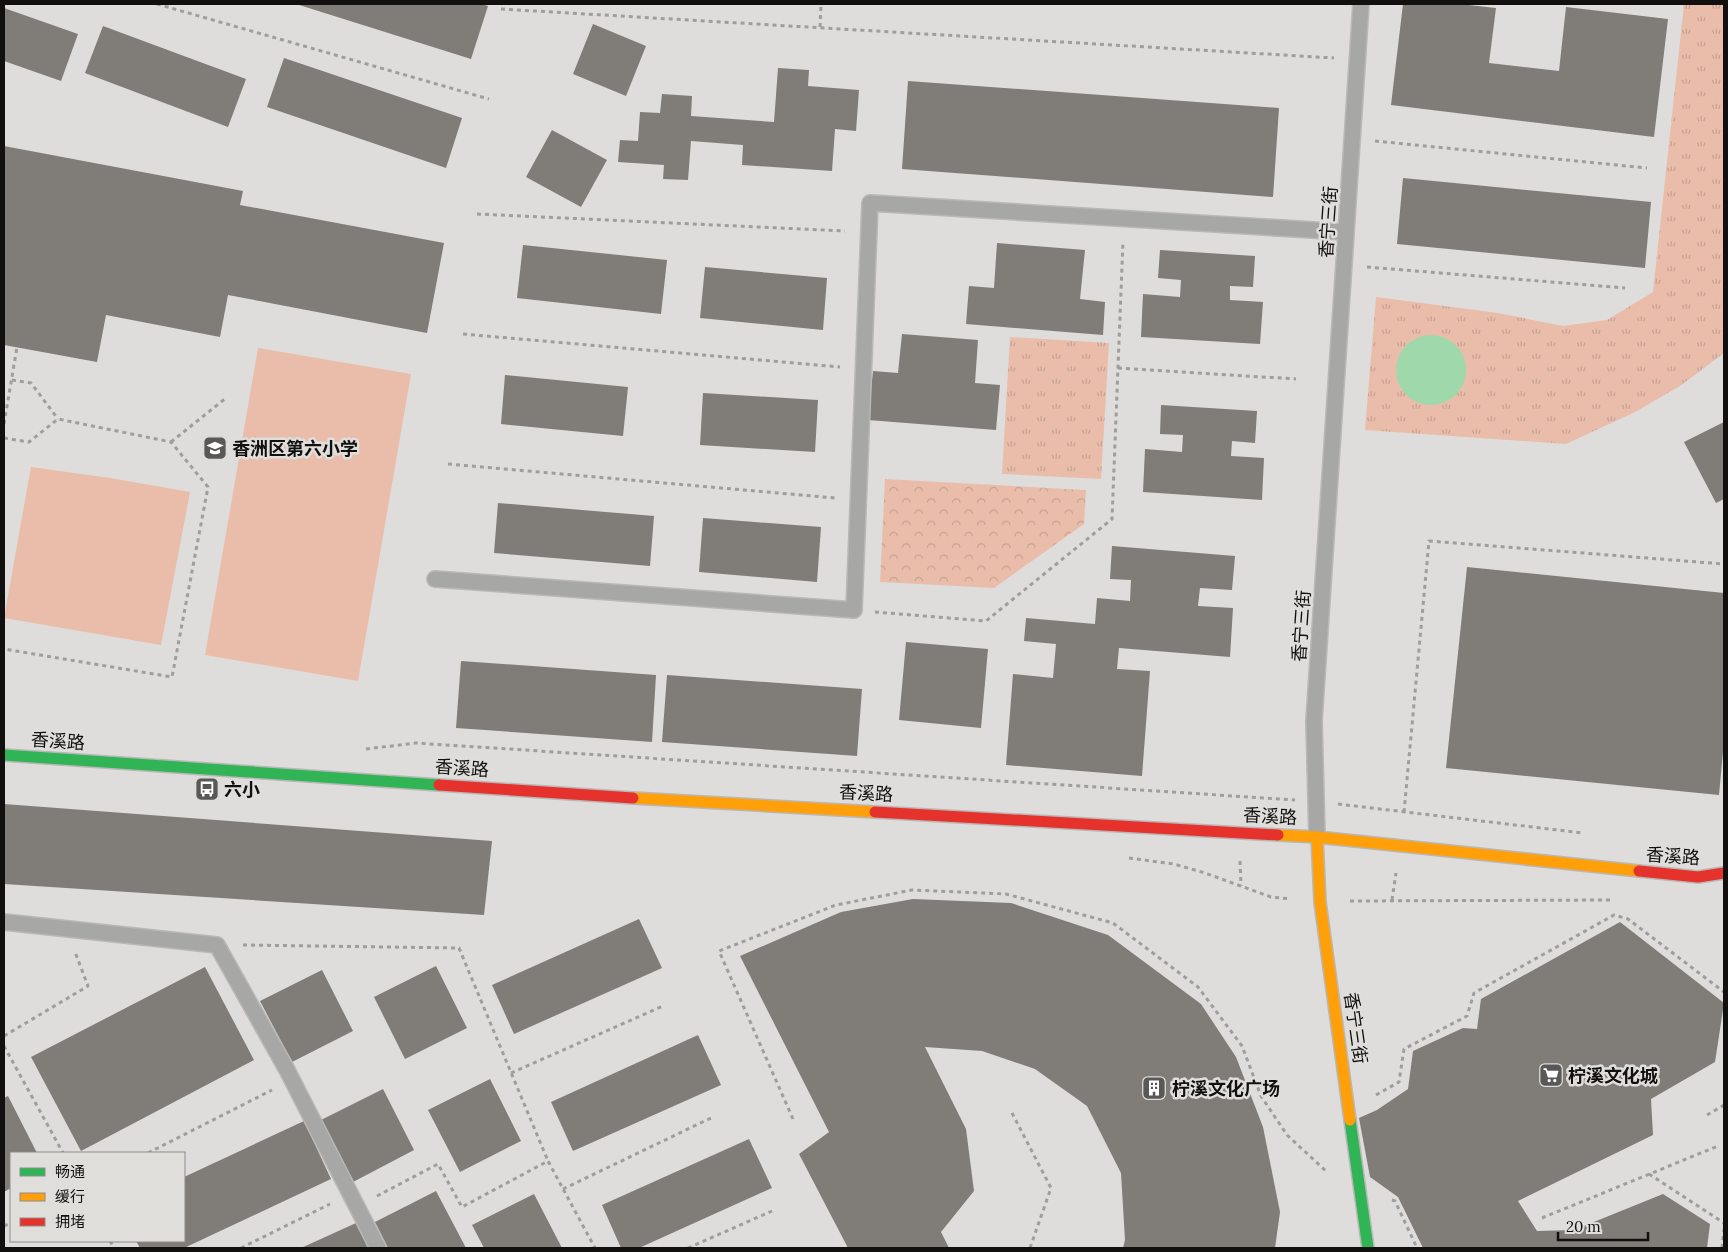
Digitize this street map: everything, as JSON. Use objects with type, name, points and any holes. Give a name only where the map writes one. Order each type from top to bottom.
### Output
[{"type":"street","name":"香溪路","points":[[4,755],[642,798],[1317,837],[1698,877],[1724,873]]},
{"type":"street","name":"香宁三街","points":[[1317,837],[1320,902],[1368,1248]]},
{"type":"lane","name":"香宁三街","points":[[1317,837],[1314,721],[1361,4]]},
{"type":"lane","points":[[435,579],[854,610],[870,203],[1346,232]]},
{"type":"lane","points":[[4,922],[217,945],[292,1080],[378,1248]]},
{"type":"path","points":[[157,4],[489,99]]},
{"type":"path","points":[[820,27],[821,4]]},
{"type":"path","points":[[501,9],[1358,59]]},
{"type":"path","points":[[1352,139],[1647,168]]},
{"type":"path","points":[[476,214],[868,232]]},
{"type":"path","points":[[854,610],[986,621],[1112,519],[1124,218]]},
{"type":"path","points":[[1344,266],[1625,288]]},
{"type":"path","points":[[463,334],[863,369]]},
{"type":"path","points":[[4,424],[17,347]]},
{"type":"path","points":[[1118,368],[1296,379]]},
{"type":"path","points":[[4,649],[172,677],[208,487],[171,442],[58,419],[31,383],[12,380]]},
{"type":"path","points":[[171,442],[226,398]]},
{"type":"path","points":[[4,438],[30,442],[58,419]]},
{"type":"path","points":[[448,464],[858,500]]},
{"type":"path","points":[[1392,900],[1401,845],[1428,541],[1724,564]]},
{"type":"path","points":[[357,750],[416,743],[1316,801],[1587,834]]},
{"type":"path","points":[[1123,857],[1174,864],[1206,872],[1271,897],[1320,902],[1392,900],[1620,900]]},
{"type":"path","points":[[793,1118],[719,951],[836,905],[912,890],[1006,894],[1112,923],[1198,987],[1242,1046],[1261,1096],[1287,1135],[1330,1175]]},
{"type":"path","points":[[1349,1110],[1399,1082],[1404,1049],[1467,1016],[1474,993],[1614,915],[1628,919],[1724,992]]},
{"type":"path","points":[[4,1036],[88,986],[66,928]]},
{"type":"path","points":[[217,945],[459,948],[548,1161],[595,1248]]},
{"type":"path","points":[[511,1073],[663,1006]]},
{"type":"path","points":[[4,1046],[63,1152]]},
{"type":"path","points":[[150,1152],[292,1080]]},
{"type":"path","points":[[1707,1115],[1724,1106]]},
{"type":"path","points":[[1012,1113],[1051,1188],[1030,1248]]},
{"type":"path","points":[[563,1189],[713,1117]]},
{"type":"path","points":[[1542,1218],[1718,1146]]},
{"type":"path","points":[[240,1248],[438,1164],[462,1207],[548,1161]]},
{"type":"path","points":[[1649,1174],[1724,1223]]},
{"type":"path","points":[[688,1248],[772,1210]]},
{"type":"path","points":[[1722,1248],[1724,1229]]},
{"type":"green space","points":[[1684,4],[1724,4],[1724,353],[1680,386],[1635,412],[1566,444],[1365,430],[1376,297],[1498,313],[1563,326],[1607,320],[1653,292]]},
{"type":"green space","points":[[1010,337],[1109,343],[1101,479],[1002,474]]},
{"type":"green space","points":[[258,348],[411,374],[358,681],[205,655]]},
{"type":"green space","points":[[31,467],[190,492],[161,645],[4,618]]},
{"type":"green space","points":[[885,479],[1086,490],[1084,524],[994,588],[880,582]]},
{"type":"shaded area","points":[[1431,335],[1450,341],[1460,351],[1466,370],[1460,389],[1450,399],[1431,405],[1412,399],[1402,389],[1396,370],[1402,351],[1412,341]]},
{"type":"building","points":[[296,4],[481,4],[488,6],[471,59]]},
{"type":"building","points":[[1403,4],[1459,4],[1496,8],[1489,63],[1559,71],[1566,7],[1668,19],[1654,137],[1391,105]]},
{"type":"building","points":[[4,8],[78,34],[61,81],[4,61]]},
{"type":"building","points":[[593,24],[646,46],[626,96],[573,74]]},
{"type":"building","points":[[103,26],[246,79],[228,127],[85,73]]},
{"type":"building","points":[[284,58],[462,118],[446,168],[267,107]]},
{"type":"building","points":[[778,68],[809,70],[808,86],[859,90],[856,131],[835,129],[832,171],[742,165],[743,145],[691,141],[688,180],[663,179],[664,165],[618,162],[620,140],[638,141],[640,112],[660,113],[662,94],[692,96],[691,116],[774,122]]},
{"type":"building","points":[[908,81],[1279,108],[1273,197],[902,169]]},
{"type":"building","points":[[552,130],[607,160],[581,207],[526,177]]},
{"type":"building","points":[[4,146],[243,191],[240,205],[444,243],[427,333],[228,295],[220,337],[106,315],[97,362],[4,345]]},
{"type":"building","points":[[1403,178],[1651,202],[1645,268],[1397,244]]},
{"type":"building","points":[[997,243],[1085,250],[1080,299],[1105,302],[1103,335],[966,324],[969,286],[994,288]]},
{"type":"building","points":[[523,245],[667,260],[661,314],[517,298]]},
{"type":"building","points":[[1160,250],[1255,256],[1253,287],[1230,286],[1230,300],[1263,302],[1260,344],[1141,337],[1143,294],[1180,297],[1181,280],[1158,278]]},
{"type":"building","points":[[705,267],[827,278],[823,330],[700,318]]},
{"type":"building","points":[[902,334],[978,340],[975,383],[1000,385],[996,430],[868,420],[873,371],[898,373]]},
{"type":"building","points":[[505,375],[628,387],[623,436],[501,424]]},
{"type":"building","points":[[703,393],[818,400],[815,452],[700,445]]},
{"type":"building","points":[[1161,405],[1257,411],[1255,443],[1232,441],[1231,456],[1264,458],[1262,500],[1143,492],[1145,449],[1182,452],[1183,435],[1160,434]]},
{"type":"building","points":[[1724,422],[1724,499],[1716,503],[1684,442]]},
{"type":"building","points":[[498,503],[654,516],[650,566],[494,553]]},
{"type":"building","points":[[703,518],[821,527],[817,582],[699,572]]},
{"type":"building","points":[[1112,546],[1235,556],[1232,590],[1200,588],[1198,606],[1233,608],[1230,657],[1119,648],[1117,669],[1150,671],[1142,776],[1006,765],[1013,674],[1053,678],[1056,644],[1024,641],[1026,618],[1095,624],[1097,598],[1130,601],[1131,580],[1110,579]]},
{"type":"building","points":[[1467,567],[1724,593],[1724,741],[1719,795],[1446,768]]},
{"type":"building","points":[[906,642],[988,649],[981,728],[899,720]]},
{"type":"building","points":[[461,661],[656,675],[652,742],[456,728]]},
{"type":"building","points":[[667,675],[862,689],[857,756],[662,742]]},
{"type":"building","points":[[4,804],[492,841],[484,915],[4,884]]},
{"type":"building","name":"柠溪文化广场","points":[[913,899],[1011,903],[1108,935],[1201,1004],[1236,1057],[1263,1127],[1280,1212],[1275,1248],[1123,1248],[1125,1240],[1121,1173],[1087,1106],[1035,1069],[982,1051],[925,1047],[966,1129],[974,1191],[941,1232],[949,1248],[848,1248],[799,1154],[829,1132],[740,956],[841,912]]},
{"type":"building","points":[[639,919],[662,968],[514,1034],[492,985]]},
{"type":"building","name":"柠溪文化城","points":[[1620,922],[1724,1003],[1715,1062],[1651,1099],[1653,1135],[1518,1201],[1537,1231],[1574,1230],[1663,1194],[1710,1224],[1707,1248],[1423,1248],[1398,1197],[1370,1177],[1359,1118],[1377,1110],[1408,1089],[1413,1051],[1463,1028],[1477,1029],[1481,999]]},
{"type":"building","points":[[436,966],[467,1028],[405,1059],[374,997]]},
{"type":"building","points":[[205,967],[254,1060],[81,1151],[31,1057]]},
{"type":"building","points":[[322,970],[353,1031],[292,1062],[260,1001]]},
{"type":"building","points":[[698,1035],[721,1085],[573,1151],[551,1102]]},
{"type":"building","points":[[490,1079],[521,1141],[460,1172],[428,1110]]},
{"type":"building","points":[[383,1089],[414,1150],[353,1182],[321,1120]]},
{"type":"building","points":[[8,1096],[36,1152],[10,1152],[10,1189],[4,1192],[4,1098]]},
{"type":"building","points":[[304,1121],[331,1179],[184,1248],[140,1248],[137,1242],[185,1242],[185,1177]]},
{"type":"building","points":[[749,1139],[772,1188],[639,1248],[621,1248],[602,1205]]},
{"type":"building","points":[[436,1191],[466,1248],[388,1248],[375,1222]]},
{"type":"building","points":[[534,1194],[562,1248],[484,1248],[472,1225]]},
{"type":"building","points":[[356,1223],[368,1248],[301,1248]]},
{"type":"traffic: fast","points":[[4,755],[439,785]]},
{"type":"traffic: fast","points":[[1350,1120],[1368,1248]]},
{"type":"traffic: slow","points":[[633,798],[875,812]]},
{"type":"traffic: slow","points":[[1278,835],[1317,837],[1639,871]]},
{"type":"traffic: slow","points":[[1317,837],[1320,902],[1350,1120]]},
{"type":"traffic: jam","points":[[439,785],[633,798]]},
{"type":"traffic: jam","points":[[875,812],[1278,835]]},
{"type":"traffic: jam","points":[[1639,871],[1698,877],[1724,873]]},
{"type":"place","name":"香洲区第六小学","points":[[215,448]]},
{"type":"place","name":"六小","points":[[207,789]]},
{"type":"place","name":"柠溪文化城","points":[[1551,1075]]},
{"type":"place","name":"柠溪文化广场","points":[[1154,1088]]}]
